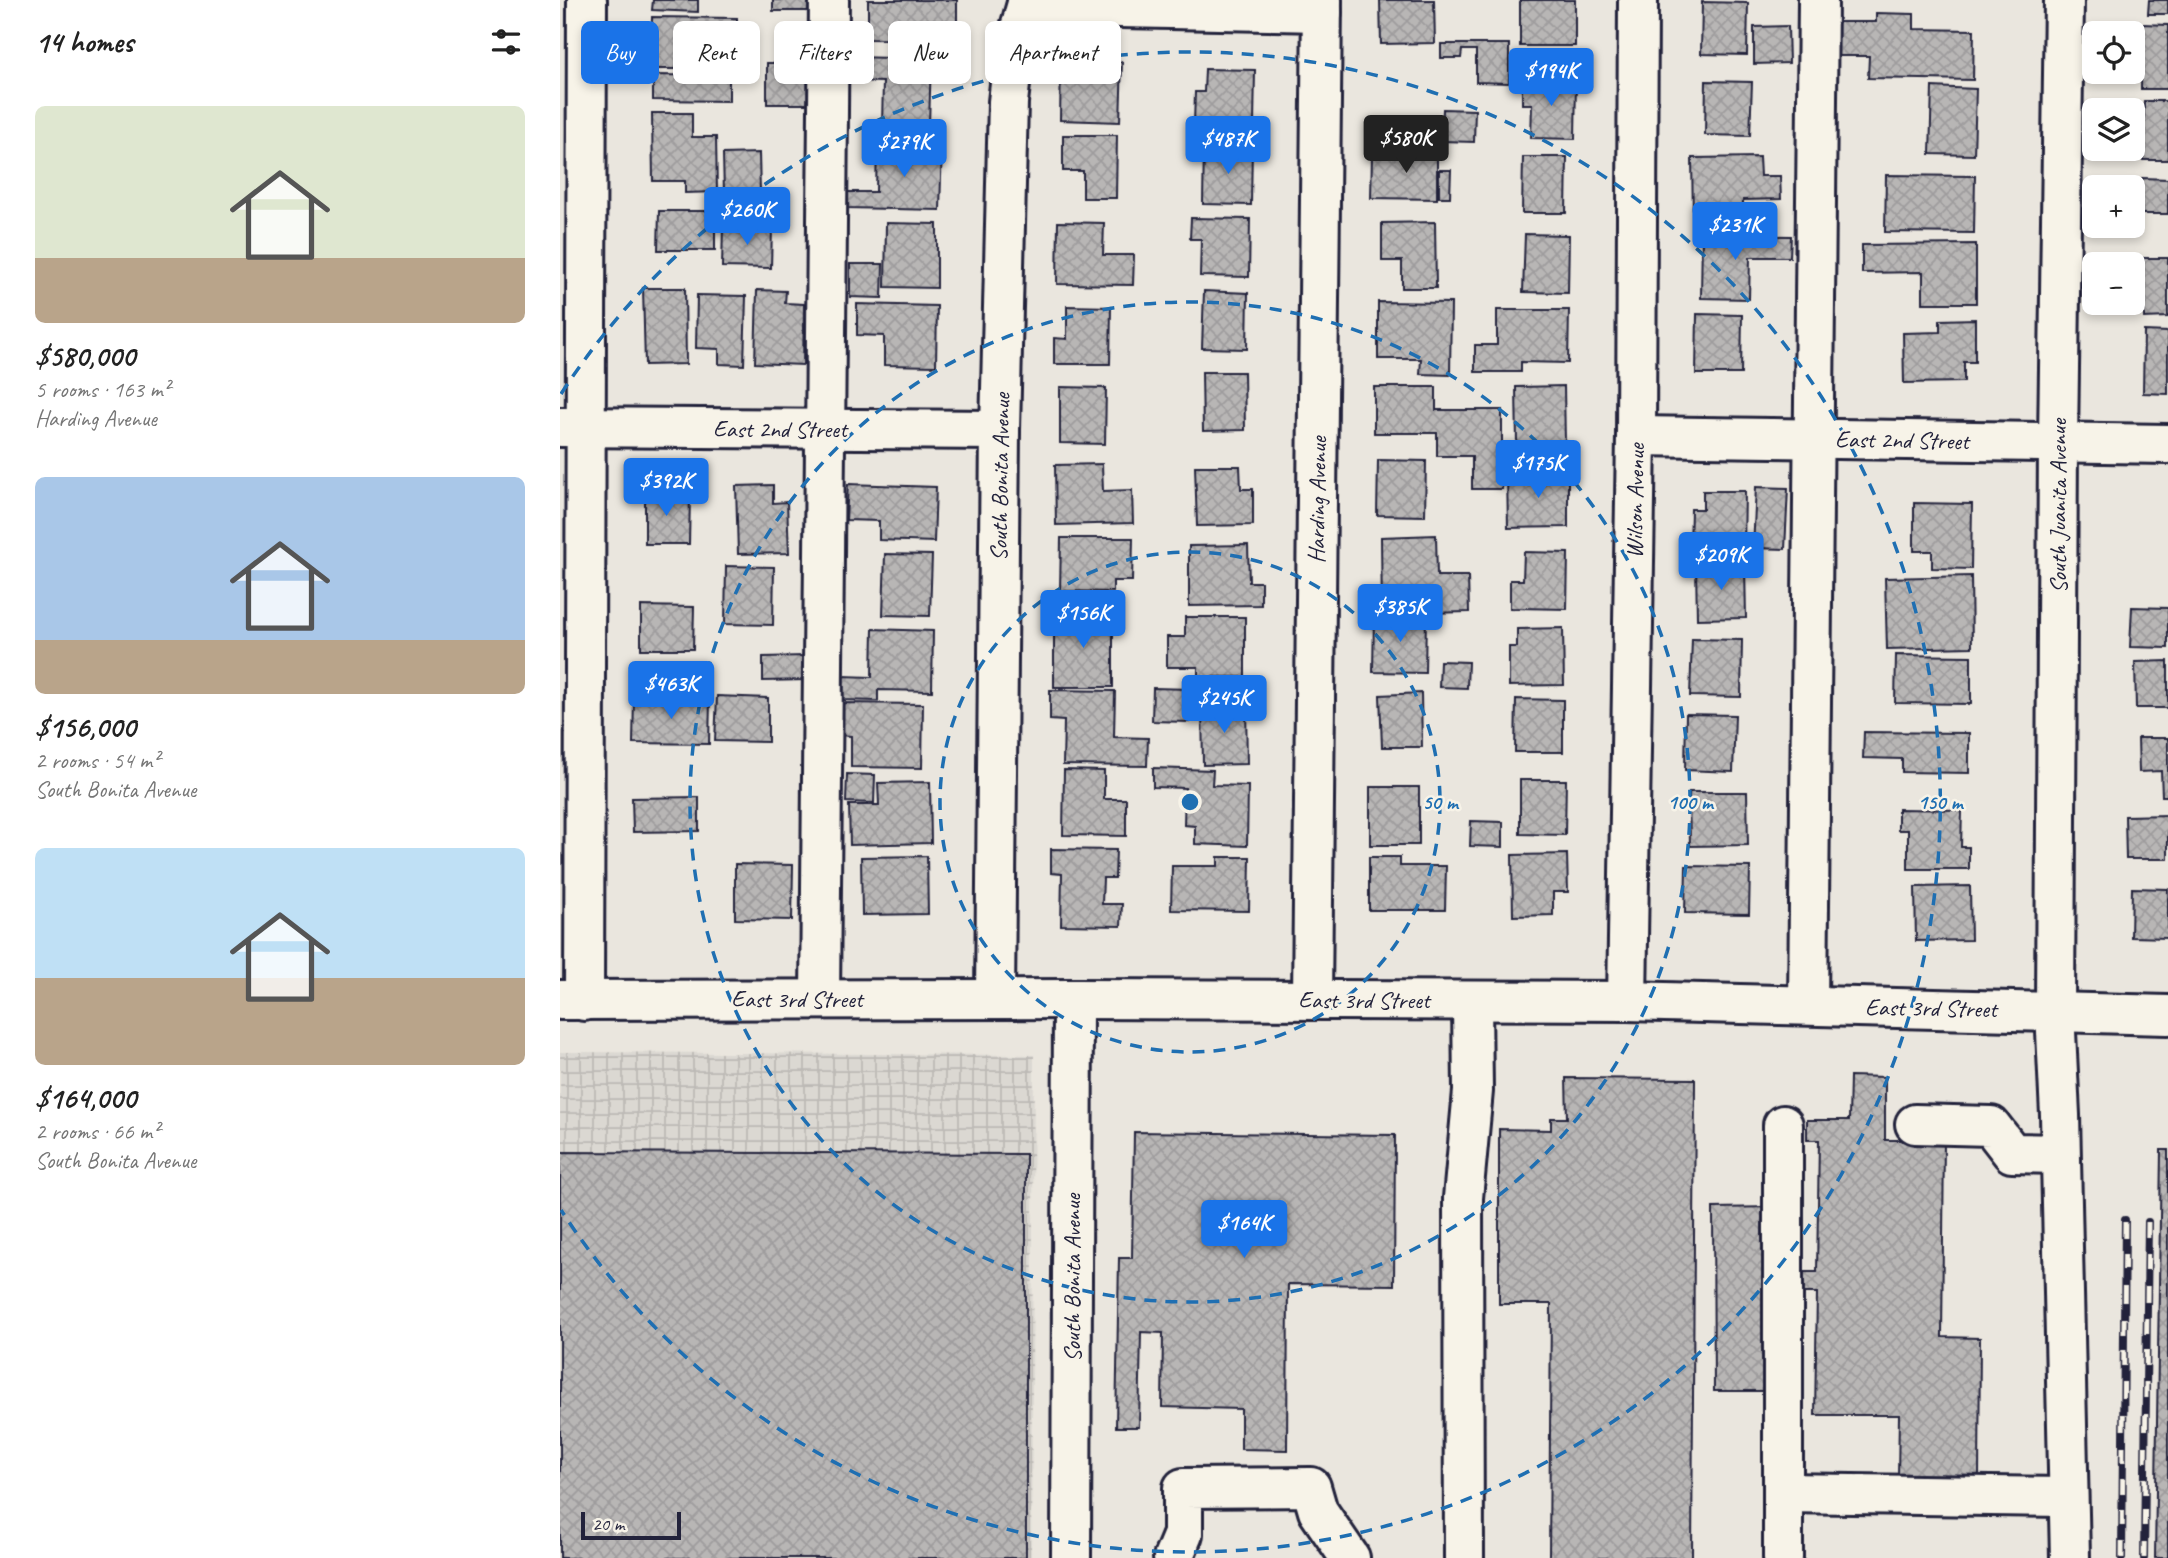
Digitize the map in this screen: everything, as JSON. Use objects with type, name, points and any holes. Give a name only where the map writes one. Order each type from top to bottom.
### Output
[{"type":"street","points":[[572,1000],[572,428],[587,0]]},
{"type":"street","points":[[820,999],[829,0]]},
{"type":"street","name":"Wilson Avenue","points":[[1627,1001],[1636,436],[1638,0]]},
{"type":"street","points":[[1808,1005],[1818,0]]},
{"type":"street","name":"South Juanita Avenue","points":[[2064,0],[2055,1011],[2070,1558]]},
{"type":"street","points":[[1027,2],[1131,8],[1322,6]]},
{"type":"street","name":"South Bonita Avenue","points":[[995,999],[1000,429],[1008,102],[1014,49],[1027,2]]},
{"type":"street","name":"Harding Avenue","points":[[1312,1000],[1322,6]]},
{"type":"street","name":"East 2nd Street","points":[[572,428],[1000,429]]},
{"type":"street","name":"East 2nd Street","points":[[1636,436],[2168,444]]},
{"type":"street","name":"South Bonita Avenue","points":[[1071,1558],[1073,999]]},
{"type":"street","name":"East 3rd Street","points":[[572,1000],[1627,1001],[2168,1015]]},
{"type":"street","points":[[1464,1558],[1463,1198],[1473,1091],[1472,1000]]},
{"type":"street","points":[[1915,1124],[1991,1126],[2012,1153],[2060,1154]]},
{"type":"street","points":[[1783,1125],[1783,1558]]},
{"type":"street","points":[[1173,1558],[1182,1534],[1183,1488],[1311,1487],[1318,1511],[1350,1558]]},
{"type":"street","points":[[1783,1493],[2068,1497]]},
{"type":"shaded area","points":[[560,1052],[1034,1055],[1031,1558],[560,1558]]},
{"type":"building","points":[[653,0],[698,0],[698,12],[652,10]]},
{"type":"building","points":[[773,0],[808,0],[808,11],[773,11]]},
{"type":"building","points":[[868,0],[957,0],[957,21],[888,21],[888,39],[874,39],[874,21],[868,21]]},
{"type":"building","points":[[1380,0],[1434,0],[1435,43],[1381,44]]},
{"type":"building","points":[[1520,0],[1575,0],[1575,46],[1520,46]]},
{"type":"building","points":[[2149,0],[2168,0],[2168,14],[2148,14]]},
{"type":"building","points":[[1702,2],[1748,3],[1747,55],[1701,54]]},
{"type":"building","points":[[1876,13],[1914,14],[1914,29],[1974,30],[1973,80],[1868,78],[1869,56],[1836,56],[1837,22],[1876,22]]},
{"type":"building","points":[[652,17],[737,18],[737,21],[673,21],[673,69],[659,69],[659,21],[652,21]]},
{"type":"building","points":[[2145,24],[2168,25],[2168,89],[2141,89],[2141,84],[2145,84]]},
{"type":"building","points":[[1788,26],[1789,63],[1754,64],[1754,27]]},
{"type":"building","points":[[1441,44],[1509,44],[1509,83],[1476,82],[1476,50],[1462,50],[1461,58],[1441,58]]},
{"type":"building","points":[[874,58],[888,58],[888,84],[930,84],[929,125],[882,124],[883,82],[874,82]]},
{"type":"building","points":[[1122,62],[1120,122],[1060,120],[1061,84],[1121,84]]},
{"type":"building","points":[[767,63],[774,63],[774,84],[808,84],[808,104],[767,104]]},
{"type":"building","points":[[1205,69],[1255,70],[1254,125],[1194,124],[1195,92],[1204,92]]},
{"type":"building","points":[[659,75],[673,75],[673,84],[729,84],[729,101],[653,100],[653,84],[659,84]]},
{"type":"building","points":[[1522,80],[1576,81],[1575,139],[1531,138],[1532,104],[1522,104]]},
{"type":"building","points":[[1706,81],[1752,82],[1750,136],[1705,135]]},
{"type":"building","points":[[1932,87],[1976,89],[1974,155],[1930,154]]},
{"type":"building","points":[[2145,101],[2168,101],[2168,160],[2145,160]]},
{"type":"building","points":[[1443,109],[1475,110],[1474,142],[1442,141]]},
{"type":"building","points":[[652,113],[692,113],[692,137],[716,137],[717,192],[685,193],[685,181],[653,181]]},
{"type":"building","points":[[1063,135],[1117,135],[1116,198],[1083,198],[1083,171],[1063,171]]},
{"type":"building","points":[[877,143],[942,144],[940,210],[847,208],[847,192],[876,192]]},
{"type":"building","points":[[1204,146],[1252,147],[1251,205],[1203,204]]},
{"type":"building","points":[[1403,147],[1437,147],[1437,199],[1371,198],[1372,155],[1403,156]]},
{"type":"building","points":[[759,153],[760,192],[724,193],[723,154]]},
{"type":"building","points":[[1523,157],[1567,157],[1566,213],[1522,213]]},
{"type":"building","points":[[1759,157],[1760,176],[1780,176],[1781,199],[1743,200],[1743,216],[1693,217],[1692,158]]},
{"type":"building","points":[[1439,170],[1451,170],[1450,197],[1439,197]]},
{"type":"building","points":[[1886,175],[1975,176],[1974,233],[1885,232]]},
{"type":"building","points":[[2145,178],[2168,179],[2168,214],[2145,214]]},
{"type":"building","points":[[659,211],[715,211],[715,250],[658,250]]},
{"type":"building","points":[[1191,218],[1250,219],[1249,277],[1200,276],[1201,239],[1190,239]]},
{"type":"building","points":[[1058,222],[1104,223],[1103,255],[1134,255],[1133,285],[1057,284]]},
{"type":"building","points":[[1435,222],[1436,288],[1402,288],[1402,261],[1382,261],[1382,223]]},
{"type":"building","points":[[886,223],[937,224],[937,288],[885,287]]},
{"type":"building","points":[[723,226],[772,228],[771,268],[722,267]]},
{"type":"building","points":[[1525,234],[1569,235],[1568,293],[1523,292]]},
{"type":"building","points":[[1702,235],[1791,236],[1790,257],[1750,257],[1749,299],[1701,298]]},
{"type":"building","points":[[1976,244],[1976,303],[1923,303],[1923,272],[1862,273],[1862,245]]},
{"type":"building","points":[[2145,258],[2168,258],[2168,317],[2144,318]]},
{"type":"building","points":[[850,264],[883,264],[882,298],[850,297]]},
{"type":"building","points":[[643,288],[685,288],[686,364],[645,365]]},
{"type":"building","points":[[757,290],[786,291],[785,303],[804,304],[803,365],[755,363]]},
{"type":"building","points":[[1204,291],[1248,293],[1247,349],[1202,348]]},
{"type":"building","points":[[697,295],[746,296],[744,365],[719,364],[719,349],[696,348]]},
{"type":"building","points":[[1378,302],[1451,303],[1450,375],[1420,374],[1421,359],[1378,359]]},
{"type":"building","points":[[857,304],[937,306],[936,366],[884,365],[884,336],[857,335]]},
{"type":"building","points":[[1067,306],[1111,307],[1110,364],[1054,364],[1054,338],[1067,339]]},
{"type":"building","points":[[1497,310],[1569,310],[1568,363],[1521,362],[1521,372],[1475,372],[1475,345],[1497,345]]},
{"type":"building","points":[[1697,314],[1742,315],[1741,374],[1696,374]]},
{"type":"building","points":[[1975,319],[1975,362],[1964,362],[1964,382],[1904,383],[1903,333],[1940,332],[1940,320]]},
{"type":"building","points":[[2144,331],[2168,332],[2168,394],[2143,393]]},
{"type":"building","points":[[1202,372],[1244,372],[1245,430],[1203,431]]},
{"type":"building","points":[[1564,386],[1565,443],[1517,444],[1516,387]]},
{"type":"building","points":[[1060,387],[1106,388],[1105,444],[1060,443]]},
{"type":"building","points":[[1374,387],[1436,387],[1436,410],[1502,410],[1502,489],[1472,489],[1472,456],[1437,456],[1437,433],[1374,433]]},
{"type":"building","points":[[1378,460],[1426,461],[1425,516],[1377,515]]},
{"type":"building","points":[[1102,464],[1103,491],[1132,490],[1133,523],[1056,525],[1055,465]]},
{"type":"building","points":[[1195,466],[1240,466],[1241,489],[1253,489],[1253,525],[1197,526]]},
{"type":"building","points":[[1507,473],[1568,473],[1568,527],[1508,528]]},
{"type":"building","points":[[848,484],[936,487],[934,542],[879,540],[879,521],[846,520]]},
{"type":"building","points":[[773,485],[773,503],[787,502],[789,553],[738,554],[736,486]]},
{"type":"building","points":[[645,487],[663,487],[663,495],[690,496],[689,544],[645,544]]},
{"type":"building","points":[[1756,487],[1788,488],[1785,549],[1753,548]]},
{"type":"building","points":[[1703,491],[1745,491],[1744,548],[1690,548],[1691,509],[1703,509]]},
{"type":"building","points":[[1914,503],[1972,504],[1971,569],[1932,568],[1932,551],[1914,551]]},
{"type":"building","points":[[1436,535],[1437,576],[1468,576],[1469,612],[1382,614],[1381,537]]},
{"type":"building","points":[[1061,538],[1133,538],[1132,581],[1113,581],[1113,592],[1060,591]]},
{"type":"building","points":[[1248,545],[1249,582],[1261,582],[1261,605],[1189,606],[1189,546]]},
{"type":"building","points":[[1524,552],[1568,553],[1567,609],[1510,608],[1510,580],[1523,580]]},
{"type":"building","points":[[885,554],[932,555],[930,616],[883,615]]},
{"type":"building","points":[[726,566],[774,567],[773,625],[725,624]]},
{"type":"building","points":[[1745,566],[1746,618],[1697,619],[1696,567]]},
{"type":"building","points":[[1971,576],[1972,647],[1887,649],[1885,578]]},
{"type":"building","points":[[641,606],[694,607],[693,649],[641,649]]},
{"type":"building","points":[[2132,607],[2168,608],[2168,648],[2130,647]]},
{"type":"building","points":[[1054,613],[1113,614],[1113,687],[1054,687]]},
{"type":"building","points":[[1374,615],[1426,616],[1425,673],[1373,672]]},
{"type":"building","points":[[1185,617],[1245,617],[1245,677],[1198,677],[1198,667],[1167,667],[1167,637],[1185,637]]},
{"type":"building","points":[[1563,628],[1564,685],[1509,686],[1509,647],[1517,647],[1517,629]]},
{"type":"building","points":[[873,629],[933,631],[932,691],[878,690],[878,701],[842,700],[843,676],[872,677]]},
{"type":"building","points":[[1692,639],[1742,640],[1741,697],[1690,696]]},
{"type":"building","points":[[1896,655],[1971,656],[1971,704],[1895,703]]},
{"type":"building","points":[[805,656],[806,680],[763,681],[763,657]]},
{"type":"building","points":[[1440,661],[1468,662],[1467,688],[1439,687]]},
{"type":"building","points":[[2168,661],[2168,708],[2136,708],[2135,662]]},
{"type":"building","points":[[1153,688],[1190,689],[1189,722],[1152,721]]},
{"type":"building","points":[[1050,690],[1115,691],[1114,737],[1148,738],[1147,766],[1063,765],[1064,721],[1050,720]]},
{"type":"building","points":[[1421,693],[1422,747],[1382,747],[1380,695]]},
{"type":"building","points":[[717,696],[768,698],[768,742],[715,741]]},
{"type":"building","points":[[634,698],[710,700],[709,744],[633,743]]},
{"type":"building","points":[[1516,699],[1563,700],[1563,752],[1515,752]]},
{"type":"building","points":[[838,703],[923,704],[922,768],[851,767],[851,736],[838,735]]},
{"type":"building","points":[[1246,706],[1247,764],[1203,765],[1202,707]]},
{"type":"building","points":[[1686,714],[1735,715],[1733,772],[1685,770]]},
{"type":"building","points":[[1864,732],[1969,733],[1969,773],[1902,772],[1902,759],[1863,758]]},
{"type":"building","points":[[2138,738],[2168,738],[2168,796],[2162,796],[2161,771],[2139,772]]},
{"type":"building","points":[[1153,768],[1213,770],[1212,785],[1248,786],[1247,846],[1195,844],[1195,826],[1184,825],[1185,788],[1153,787]]},
{"type":"building","points":[[1064,770],[1104,771],[1104,799],[1126,799],[1126,836],[1063,835]]},
{"type":"building","points":[[847,774],[875,775],[874,803],[846,802]]},
{"type":"building","points":[[1520,780],[1566,780],[1565,835],[1520,834]]},
{"type":"building","points":[[930,782],[931,843],[850,845],[849,805],[879,805],[878,783]]},
{"type":"building","points":[[1370,787],[1419,787],[1419,845],[1370,845]]},
{"type":"building","points":[[1689,792],[1747,792],[1748,845],[1690,846]]},
{"type":"building","points":[[699,797],[699,831],[633,832],[632,798]]},
{"type":"building","points":[[1898,809],[1962,810],[1961,847],[1969,847],[1969,869],[1908,869],[1908,830],[1898,830]]},
{"type":"building","points":[[2168,815],[2168,859],[2126,859],[2125,816]]},
{"type":"building","points":[[1471,821],[1503,822],[1503,847],[1470,846]]},
{"type":"building","points":[[1051,849],[1116,850],[1115,878],[1103,878],[1102,904],[1122,904],[1121,926],[1061,925],[1062,874],[1051,873]]},
{"type":"building","points":[[1567,854],[1568,892],[1553,892],[1553,915],[1513,916],[1512,855]]},
{"type":"building","points":[[927,856],[928,914],[862,915],[861,857]]},
{"type":"building","points":[[1218,857],[1250,857],[1249,911],[1171,910],[1172,866],[1218,866]]},
{"type":"building","points":[[1369,857],[1400,857],[1400,866],[1446,866],[1445,910],[1369,910]]},
{"type":"building","points":[[735,864],[793,865],[792,920],[735,919]]},
{"type":"building","points":[[1686,866],[1750,867],[1749,914],[1685,913]]},
{"type":"building","points":[[1970,886],[1971,940],[1916,941],[1915,887]]},
{"type":"building","points":[[2132,888],[2168,889],[2168,938],[2131,937]]},
{"type":"building","points":[[1850,1076],[1885,1077],[1885,1140],[1944,1140],[1942,1337],[1980,1338],[1979,1479],[1898,1478],[1899,1415],[1815,1415],[1817,1293],[1804,1293],[1804,1272],[1817,1272],[1819,1140],[1807,1140],[1807,1120],[1849,1120]]},
{"type":"building","points":[[1566,1078],[1695,1079],[1692,1558],[1549,1558],[1551,1304],[1499,1304],[1499,1129],[1551,1130],[1551,1118],[1567,1118]]},
{"type":"building","points":[[1134,1132],[1395,1135],[1394,1285],[1288,1284],[1287,1450],[1241,1449],[1241,1409],[1162,1407],[1163,1333],[1141,1332],[1139,1427],[1116,1427],[1119,1258],[1132,1258]]},
{"type":"building","points":[[2161,1150],[2168,1150],[2168,1558],[2155,1558]]},
{"type":"building","points":[[560,1152],[1026,1154],[1026,1558],[560,1558]]},
{"type":"building","points":[[1775,1207],[1776,1391],[1714,1391],[1713,1208]]},
{"type":"railway","points":[[2122,1558],[2125,1220]]},
{"type":"railway","points":[[2144,1558],[2148,1222]]}]
